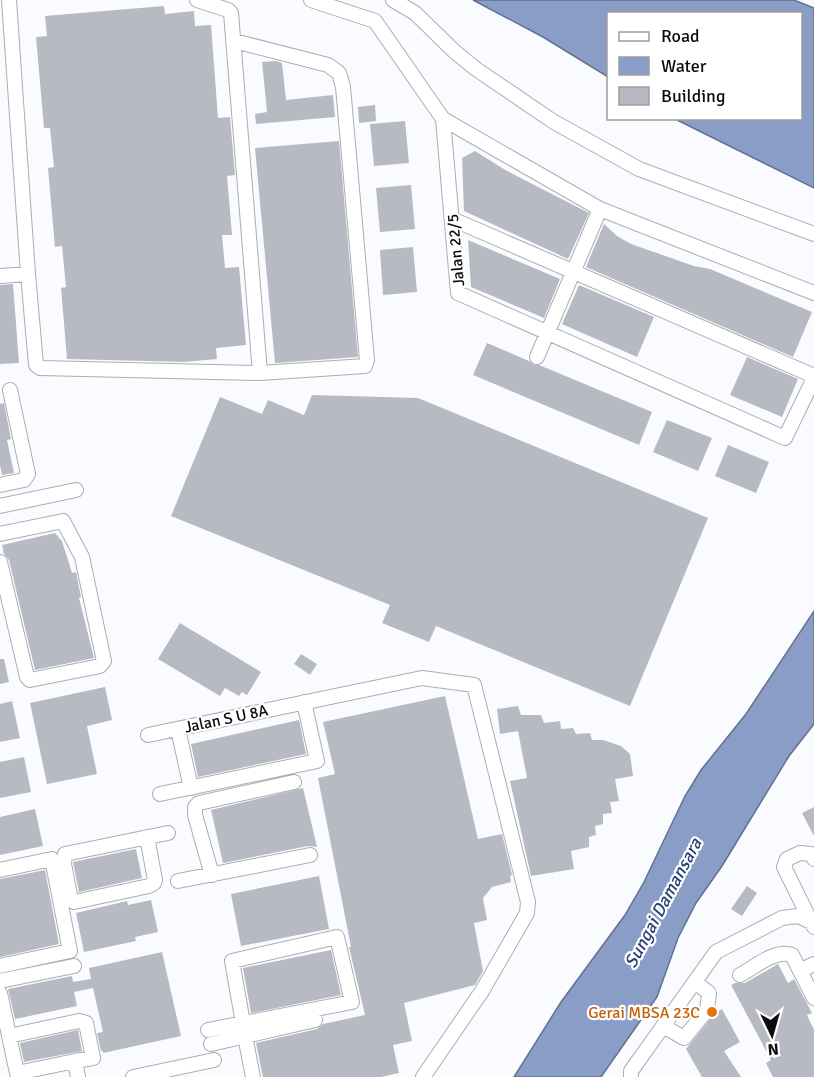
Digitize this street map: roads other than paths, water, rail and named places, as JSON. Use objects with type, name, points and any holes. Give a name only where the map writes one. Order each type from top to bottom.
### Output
[{"type":"street","points":[[9,0],[28,274],[37,368],[260,373],[365,366],[367,360],[343,87],[339,73],[327,65],[234,40]]},
{"type":"street","points":[[197,0],[231,13],[260,373]]},
{"type":"street","name":"Jalan 22/5","points":[[311,0],[375,21],[443,119],[458,293],[784,438],[814,377]]},
{"type":"street","points":[[393,0],[415,13],[476,69],[554,122],[620,159],[639,169],[814,234]]},
{"type":"street","points":[[443,119],[600,209],[814,293]]},
{"type":"street","points":[[537,357],[600,209]]},
{"type":"street","points":[[452,219],[814,377]]},
{"type":"street","points":[[0,276],[28,274]]},
{"type":"street","points":[[0,485],[24,480],[28,474],[10,390]]},
{"type":"street","points":[[0,506],[76,490]]},
{"type":"street","points":[[0,534],[63,521],[82,557],[104,661],[100,666],[30,680],[27,677],[0,562]]},
{"type":"street","name":"Jalan S U 8A","points":[[148,735],[422,678],[474,685],[528,902],[526,913],[482,991],[423,1077]]},
{"type":"street","points":[[160,794],[317,761],[304,702]]},
{"type":"street","points":[[178,729],[190,788]]},
{"type":"street","points":[[212,874],[195,815],[195,807],[199,803],[294,782]]},
{"type":"street","points":[[147,837],[154,883],[74,902],[71,900],[64,864],[65,854],[147,837],[168,833]]},
{"type":"street","points":[[813,925],[784,867],[787,859],[800,853],[811,854],[814,859]]},
{"type":"street","points":[[178,881],[310,855]]},
{"type":"street","points":[[0,870],[52,859],[70,951],[0,966]]},
{"type":"street","points":[[632,1077],[631,1071],[716,952],[782,918],[798,916],[813,925]]},
{"type":"street","points":[[209,1037],[244,1029],[352,1002],[337,937],[232,961],[244,1029],[253,1077]]},
{"type":"street","points":[[740,975],[775,955],[786,953],[792,955],[814,998]]},
{"type":"street","points":[[800,971],[814,964]]},
{"type":"street","points":[[0,981],[74,966]]},
{"type":"street","points":[[663,1026],[684,1038],[707,1010],[709,993],[694,982]]},
{"type":"street","points":[[0,993],[9,1036],[17,1073],[93,1058],[86,1023],[83,1022],[9,1036]]},
{"type":"street","points":[[244,1029],[315,1020]]},
{"type":"street","points":[[133,1077],[172,1073],[214,1060]]},
{"type":"street","points":[[75,1061],[78,1077]]},
{"type":"water","points":[[473,0],[794,0],[814,8],[814,188],[677,120],[802,120],[802,12],[607,12],[607,76],[543,37]]},
{"type":"water","name":"Sungai Damansara","points":[[814,611],[814,724],[789,756],[722,866],[696,903],[678,938],[657,997],[601,1077],[514,1077],[561,1002],[625,915],[644,882],[685,796],[701,770],[746,714]]},
{"type":"place","name":"Gerai MBSA 23C","points":[[712,1012]]}]
